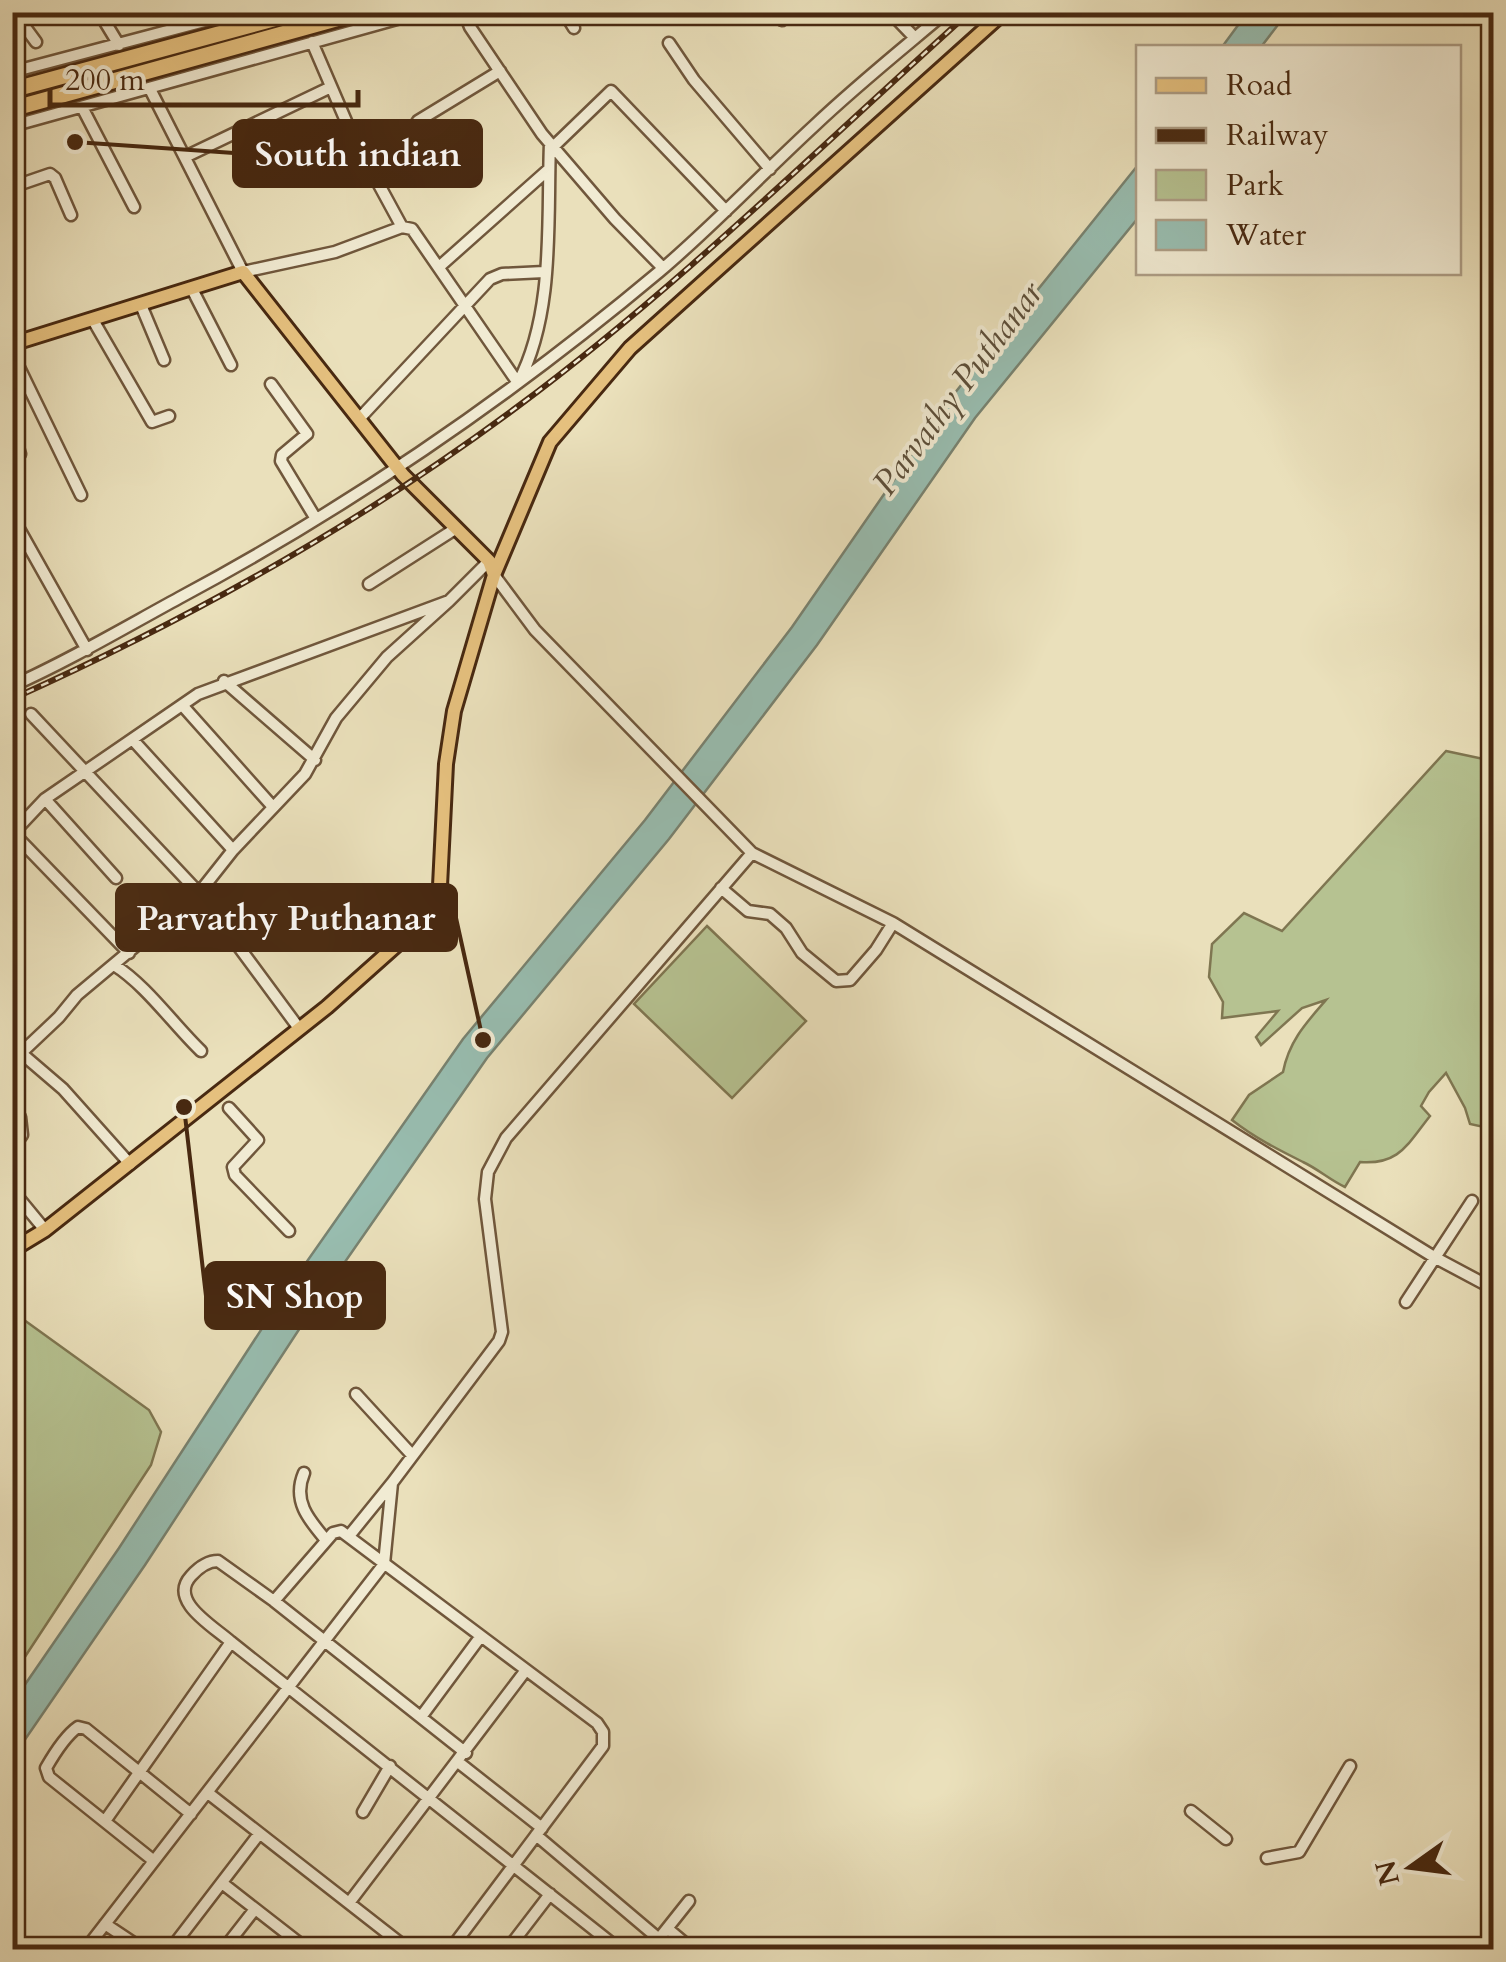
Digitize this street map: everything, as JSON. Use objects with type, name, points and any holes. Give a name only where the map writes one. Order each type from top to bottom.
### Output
[{"type":"highway","points":[[12,90],[299,12]]},
{"type":"highway","points":[[12,110],[362,12]]},
{"type":"main road","points":[[12,1250],[45,1230],[130,1164],[408,938],[432,907],[440,886],[446,764],[454,712],[494,575],[550,442],[630,348],[1004,12]]},
{"type":"main road","points":[[12,344],[243,272],[398,468],[454,530],[489,561],[494,575]]},
{"type":"street","points":[[14,12],[36,42]]},
{"type":"street","points":[[98,12],[119,45]]},
{"type":"street","points":[[12,72],[238,12]]},
{"type":"street","points":[[12,126],[422,12]]},
{"type":"street","points":[[464,12],[551,145],[663,268]]},
{"type":"street","points":[[564,12],[574,28]]},
{"type":"street","points":[[890,12],[915,38]]},
{"type":"street","points":[[12,686],[87,650],[264,553],[398,468],[518,383],[663,268],[815,124],[946,12]]},
{"type":"street","points":[[312,42],[367,163],[402,227]]},
{"type":"street","points":[[669,43],[694,80],[770,168]]},
{"type":"street","points":[[367,163],[396,150],[418,121],[500,72]]},
{"type":"street","points":[[187,156],[331,87]]},
{"type":"street","points":[[150,89],[243,272],[334,252],[402,227],[416,232],[518,383]]},
{"type":"street","points":[[518,383],[535,337],[544,272],[551,145],[610,91],[726,211]]},
{"type":"street","points":[[82,109],[134,207]]},
{"type":"street","points":[[439,267],[549,169]]},
{"type":"street","points":[[12,176],[18,185],[50,174],[71,215]]},
{"type":"street","points":[[359,420],[464,304],[496,276],[544,272]]},
{"type":"street","points":[[192,288],[231,364]]},
{"type":"street","points":[[141,305],[164,360]]},
{"type":"street","points":[[93,320],[152,422],[169,416]]},
{"type":"street","points":[[12,353],[82,496]]},
{"type":"street","points":[[271,384],[307,434],[282,455],[281,461],[316,520]]},
{"type":"street","points":[[12,426],[20,454]]},
{"type":"street","points":[[20,529],[87,650]]},
{"type":"street","points":[[369,584],[454,530]]},
{"type":"street","points":[[130,1164],[63,1089],[15,1053],[59,1017],[77,995],[199,893],[315,760],[336,718],[387,657],[489,561]]},
{"type":"street","points":[[494,575],[535,630],[752,853],[893,923],[1434,1257],[1494,1290]]},
{"type":"street","points":[[129,954],[13,834],[44,799],[224,681],[448,600]]},
{"type":"street","points":[[224,681],[315,760]]},
{"type":"street","points":[[182,705],[273,807]]},
{"type":"street","points":[[31,714],[199,893],[298,1027]]},
{"type":"street","points":[[133,740],[234,850]]},
{"type":"street","points":[[44,799],[116,878]]},
{"type":"street","points":[[349,1536],[499,1341],[502,1332],[485,1199],[488,1172],[506,1138],[752,853]]},
{"type":"street","points":[[722,888],[748,910],[770,914],[786,928],[802,953],[836,981],[850,980],[893,923]]},
{"type":"street","points":[[114,966],[136,980],[201,1051]]},
{"type":"street","points":[[229,1108],[258,1140],[233,1167],[234,1175],[289,1231]]},
{"type":"street","points":[[12,1111],[20,1117],[22,1136],[12,1149]]},
{"type":"street","points":[[12,1190],[45,1230]]},
{"type":"street","points":[[1406,1302],[1472,1202]]},
{"type":"street","points":[[356,1394],[412,1455]]},
{"type":"street","points":[[304,1474],[299,1485],[303,1512],[326,1540]]},
{"type":"street","points":[[85,1950],[384,1564],[392,1483]]},
{"type":"street","points":[[274,1601],[337,1531],[349,1536],[596,1723],[604,1738],[602,1746],[450,1950]]},
{"type":"street","points":[[620,1950],[231,1642],[183,1597],[184,1587],[200,1568],[213,1560],[218,1562],[420,1716],[660,1940]]},
{"type":"street","points":[[420,1716],[481,1636]]},
{"type":"street","points":[[105,1821],[231,1642]]},
{"type":"street","points":[[349,1903],[526,1670]]},
{"type":"street","points":[[154,1862],[49,1777],[46,1768],[50,1762],[78,1727],[191,1814]]},
{"type":"street","points":[[363,1812],[390,1766]]},
{"type":"street","points":[[1267,1858],[1299,1852],[1350,1766]]},
{"type":"street","points":[[208,1793],[409,1950]]},
{"type":"street","points":[[1190,1810],[1226,1839]]},
{"type":"street","points":[[170,1950],[259,1834]]},
{"type":"street","points":[[222,1882],[308,1950]]},
{"type":"street","points":[[507,1950],[550,1894]]},
{"type":"street","points":[[650,1950],[689,1901]]},
{"type":"street","points":[[223,1950],[256,1909]]},
{"type":"street","points":[[105,1924],[144,1950]]},
{"type":"street","points":[[668,1929],[693,1950]]},
{"type":"green space","points":[[1446,751],[1493,761],[1493,1129],[1470,1124],[1446,1073],[1421,1106],[1430,1116],[1408,1144],[1384,1160],[1360,1162],[1345,1187],[1232,1120],[1249,1095],[1283,1072],[1294,1042],[1326,1000],[1302,1008],[1261,1045],[1256,1037],[1278,1011],[1222,1018],[1223,1002],[1209,977],[1212,944],[1244,913],[1282,931]]},
{"type":"green space","points":[[707,926],[806,1021],[732,1098],[634,1004]]},
{"type":"green space","points":[[13,1312],[149,1410],[161,1432],[151,1465],[13,1675]]},
{"type":"water","points":[[1247,13],[1287,13],[1263,45],[1223,45]]},
{"type":"water","points":[[1136,167],[1136,220],[975,418],[817,645],[669,839],[487,1058],[315,1305],[145,1565],[13,1757],[13,1702],[289,1287],[463,1039],[645,820],[792,627],[950,399]]},
{"type":"railway","points":[[12,699],[209,602],[336,529],[458,450],[634,314],[970,12]]},
{"type":"place","name":"South indian","points":[[75,142]]},
{"type":"place","name":"Parvathy Puthanar","points":[[483,1040]]},
{"type":"place","name":"SN Shop","points":[[184,1107]]}]
